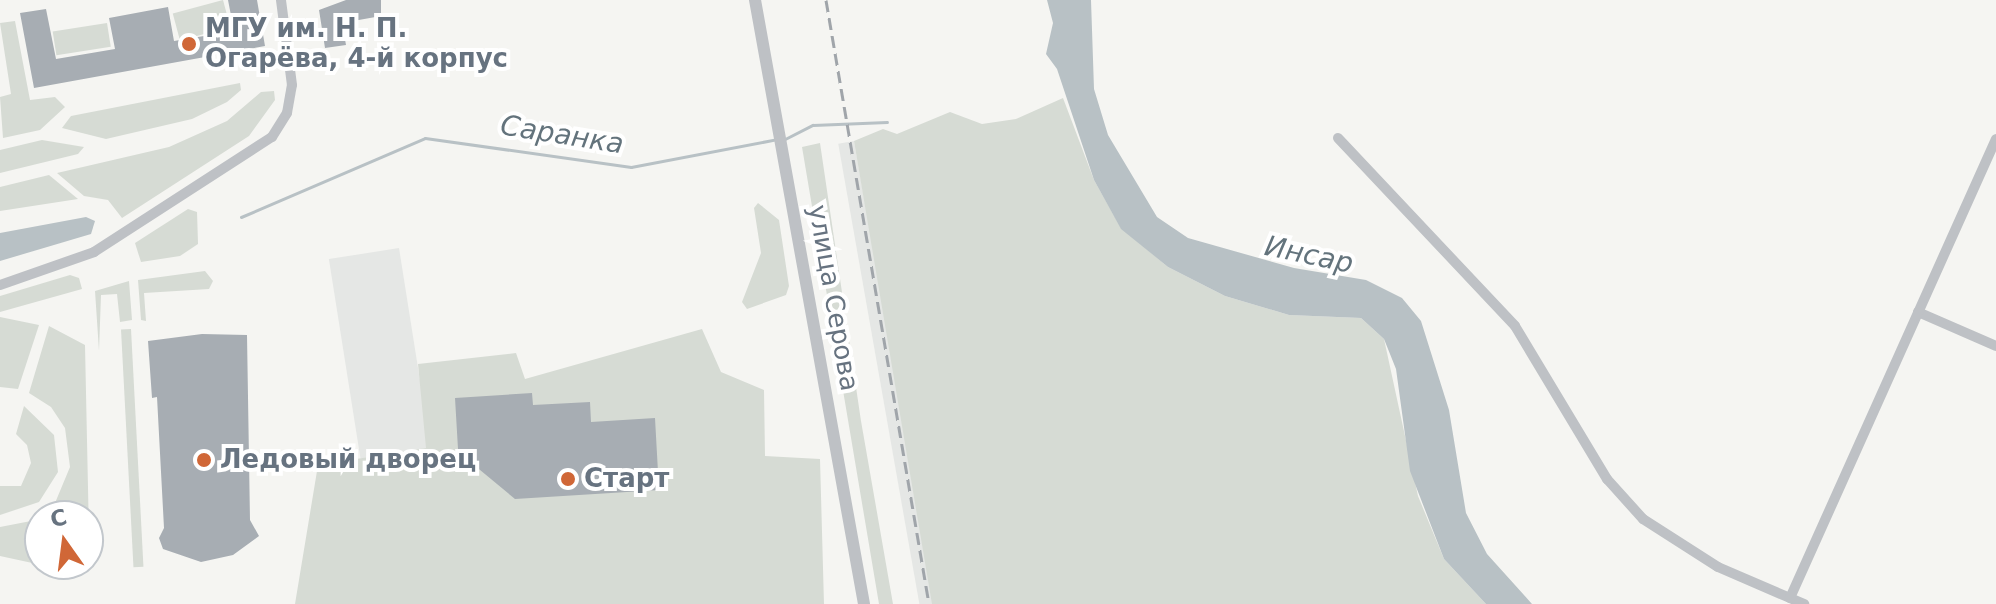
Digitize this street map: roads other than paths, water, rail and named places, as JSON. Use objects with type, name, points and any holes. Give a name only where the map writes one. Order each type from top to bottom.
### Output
[{"type":"street","points":[[0,285],[94,252],[272,137],[287,113],[292,85],[281,0]]},
{"type":"street","name":"улица Серова","points":[[755,0],[864,604]]},
{"type":"street","points":[[1338,138],[1515,326],[1607,479],[1643,519],[1718,567],[1804,604]]},
{"type":"street","points":[[1790,598],[1996,139]]},
{"type":"street","points":[[1918,312],[1996,346]]},
{"type":"waterway","name":"Саранка","points":[[785,139],[813,125],[887,122]]},
{"type":"waterway","name":"Саранка","points":[[241,217],[425,138],[631,167],[778,139]]},
{"type":"railway","points":[[826,0],[929,604]]},
{"type":"place","name":"МГУ им. Н. П. Огарёва, 4-й корпус","points":[[189,44]]},
{"type":"place","name":"Ледовый дворец","points":[[204,460]]},
{"type":"place","name":"Старт","points":[[568,479]]},
{"type":"water label","name":"Инсар","points":[[1309,255]]}]
